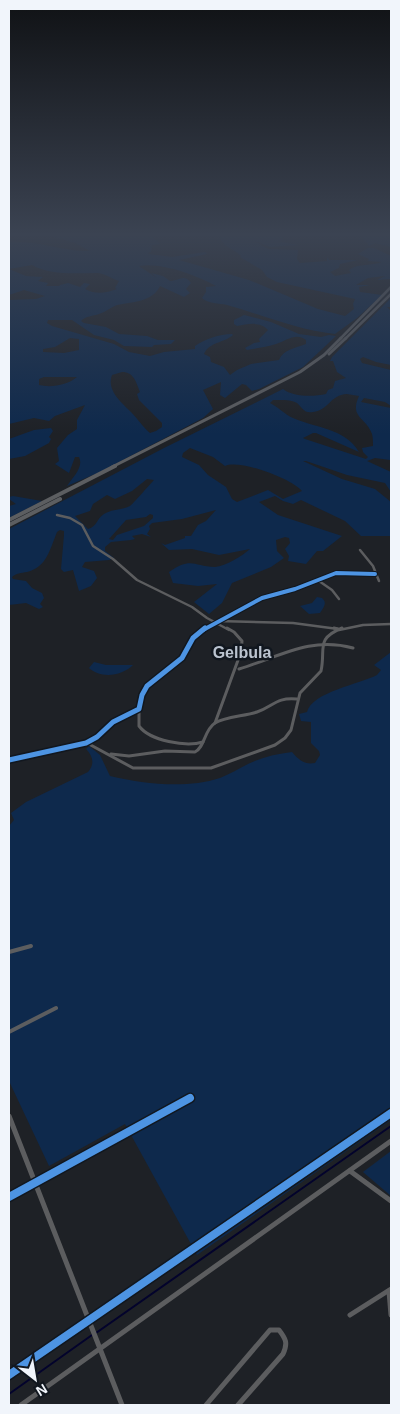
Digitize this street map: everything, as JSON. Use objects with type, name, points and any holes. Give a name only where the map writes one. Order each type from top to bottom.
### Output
[{"type":"highway","points":[[9,520],[300,372],[324,355],[376,302]]},
{"type":"highway","points":[[9,525],[304,373],[330,353],[383,302]]},
{"type":"street","points":[[57,515],[70,518],[82,524],[93,546],[114,559],[137,580],[182,601],[207,618],[234,632],[242,641],[241,660],[238,669],[217,712],[215,723],[207,732],[199,750],[193,753],[165,751],[129,756],[108,754]]},
{"type":"street","points":[[360,550],[373,566],[379,580]]},
{"type":"street","points":[[203,742],[195,745],[178,745],[143,731],[139,726],[139,708],[142,695],[148,686],[182,658],[193,638],[217,622],[262,598],[343,572],[375,574]]},
{"type":"street","points":[[319,580],[332,590],[339,599]]},
{"type":"street","points":[[217,622],[288,622],[340,629]]},
{"type":"street","points":[[86,743],[133,768],[211,768],[276,745],[291,730],[297,699],[306,686],[321,671],[320,653],[322,643],[328,636],[340,629],[363,624],[391,624]]},
{"type":"street","points":[[238,669],[263,662],[278,654],[322,643],[353,648]]},
{"type":"street","points":[[215,723],[258,712],[284,698],[297,699]]},
{"type":"street","points":[[9,760],[86,743],[98,737],[113,722],[139,708]]},
{"type":"street","points":[[9,952],[31,946]]},
{"type":"street","points":[[9,1032],[56,1008]]},
{"type":"street","points":[[9,1198],[190,1098]]},
{"type":"street","points":[[9,1375],[391,1114]]},
{"type":"street","points":[[9,1116],[122,1405]]},
{"type":"street","points":[[21,1405],[391,1142]]},
{"type":"street","points":[[350,1171],[391,1201]]},
{"type":"street","points":[[350,1315],[390,1290]]},
{"type":"street","points":[[390,1290],[389,1306],[391,1315]]},
{"type":"street","points":[[206,1405],[270,1330],[279,1330],[286,1338],[285,1351],[238,1405]]},
{"type":"shaded area","points":[[9,302],[135,302],[117,305],[81,321],[106,327],[119,334],[147,336],[158,340],[175,340],[171,344],[154,345],[152,347],[124,346],[114,340],[94,335],[72,320],[48,320],[47,323],[114,344],[129,352],[150,356],[164,352],[195,349],[195,346],[208,339],[232,334],[229,338],[209,347],[204,354],[210,357],[211,362],[224,367],[230,375],[251,364],[279,360],[286,352],[306,344],[306,340],[295,337],[273,345],[247,350],[245,348],[260,342],[259,339],[268,330],[258,324],[237,326],[234,324],[234,320],[244,315],[271,322],[299,334],[321,337],[336,336],[303,367],[259,389],[252,391],[242,384],[225,398],[220,395],[221,382],[203,390],[213,409],[203,418],[100,472],[67,486],[77,472],[80,464],[79,457],[75,457],[69,473],[55,464],[59,461],[57,448],[68,435],[77,429],[77,420],[85,405],[55,416],[49,421],[34,418],[9,424]],"holes":[[[70,338],[79,339],[79,350],[64,353],[43,352],[43,349],[55,347]],[[126,372],[136,381],[140,392],[137,394],[139,400],[162,423],[162,427],[156,431],[150,433],[123,405],[113,391],[111,386],[112,375]],[[44,377],[77,377],[64,384],[54,386],[39,385],[39,379]]]},
{"type":"shaded area","points":[[210,302],[301,302],[318,309],[345,316],[354,309],[354,302],[374,302],[335,334],[308,329],[227,305]]},
{"type":"shaded area","points":[[387,302],[391,302],[391,307],[387,307],[391,311],[391,365],[363,357],[360,359],[362,363],[391,370],[391,406],[385,402],[364,398],[361,402],[391,408],[391,462],[390,460],[375,458],[367,461],[391,472],[391,492],[385,483],[347,475],[303,461],[342,479],[375,489],[391,502],[391,536],[361,536],[345,521],[301,500],[293,504],[275,496],[259,502],[278,515],[342,536],[323,551],[317,551],[306,564],[288,561],[289,556],[285,549],[290,543],[289,538],[285,537],[276,540],[277,551],[284,558],[271,567],[232,583],[222,603],[209,614],[194,602],[217,584],[198,586],[173,583],[169,572],[188,563],[208,567],[224,565],[250,549],[219,555],[192,549],[169,550],[161,543],[165,545],[185,538],[185,536],[191,536],[198,525],[206,521],[216,510],[182,519],[152,523],[147,534],[151,537],[142,534],[132,536],[135,539],[111,542],[105,547],[105,551],[114,558],[85,562],[82,567],[94,571],[97,578],[91,586],[79,591],[73,570],[64,572],[61,569],[64,531],[60,530],[57,532],[50,551],[39,566],[34,570],[12,577],[13,579],[26,581],[32,588],[42,593],[44,598],[40,604],[43,607],[39,609],[26,603],[9,605],[9,529],[164,448],[283,389],[292,394],[303,396],[326,394],[328,390],[333,388],[335,381],[346,378],[337,372],[333,361],[330,361]],"holes":[[[347,394],[359,396],[356,403],[357,413],[369,428],[373,437],[373,446],[362,448],[368,457],[366,459],[303,438],[316,433],[359,452],[353,444],[338,433],[293,418],[270,403],[273,400],[292,401],[305,411],[310,412],[318,411],[337,397]],[[190,448],[213,457],[225,466],[242,465],[265,471],[288,481],[302,491],[283,499],[268,490],[237,502],[232,499],[226,487],[208,475],[199,465],[182,457],[183,453]],[[147,479],[154,480],[130,506],[104,514],[91,528],[88,529],[75,516],[90,511],[93,504],[107,495],[115,499],[132,491]],[[150,514],[153,515],[153,518],[144,526],[117,535],[113,540],[109,539],[126,520],[146,517]]]},
{"type":"shaded area","points":[[51,428],[53,431],[49,437],[51,439],[49,443],[25,456],[9,459],[9,439],[34,430]]},
{"type":"shaded area","points":[[9,497],[42,501],[9,518],[9,506],[16,504],[9,499]]},
{"type":"shaded area","points":[[317,597],[322,598],[325,602],[320,613],[309,614],[300,606],[312,603]]},
{"type":"shaded area","points":[[391,652],[391,1120],[197,1255],[125,1124],[49,1166],[9,1081],[9,826],[14,820],[11,813],[26,802],[88,772],[92,763],[92,757],[86,749],[89,746],[100,755],[110,776],[151,783],[179,784],[207,781],[220,778],[259,759],[292,752],[302,761],[315,763],[320,755],[319,751],[311,743],[311,722],[301,721],[299,714],[307,712],[311,705],[327,694],[377,675],[381,670],[374,665]]},
{"type":"shaded area","points":[[94,662],[106,665],[133,665],[123,672],[105,675],[89,668]]},
{"type":"shaded area","points":[[391,1151],[391,1196],[363,1172]]},
{"type":"waterway","points":[[96,1333],[391,1126]]},
{"type":"waterway","points":[[9,1394],[92,1335]]},
{"type":"cycle path","points":[[9,760],[86,743],[97,737],[113,722],[139,709],[142,695],[147,686],[182,658],[193,638],[200,631],[262,598],[295,589],[336,573],[375,574]]},
{"type":"cycle path","points":[[9,1197],[190,1098]]},
{"type":"cycle path","points":[[9,1375],[391,1113]]},
{"type":"district","name":"Gelbula","points":[[242,652]]}]
